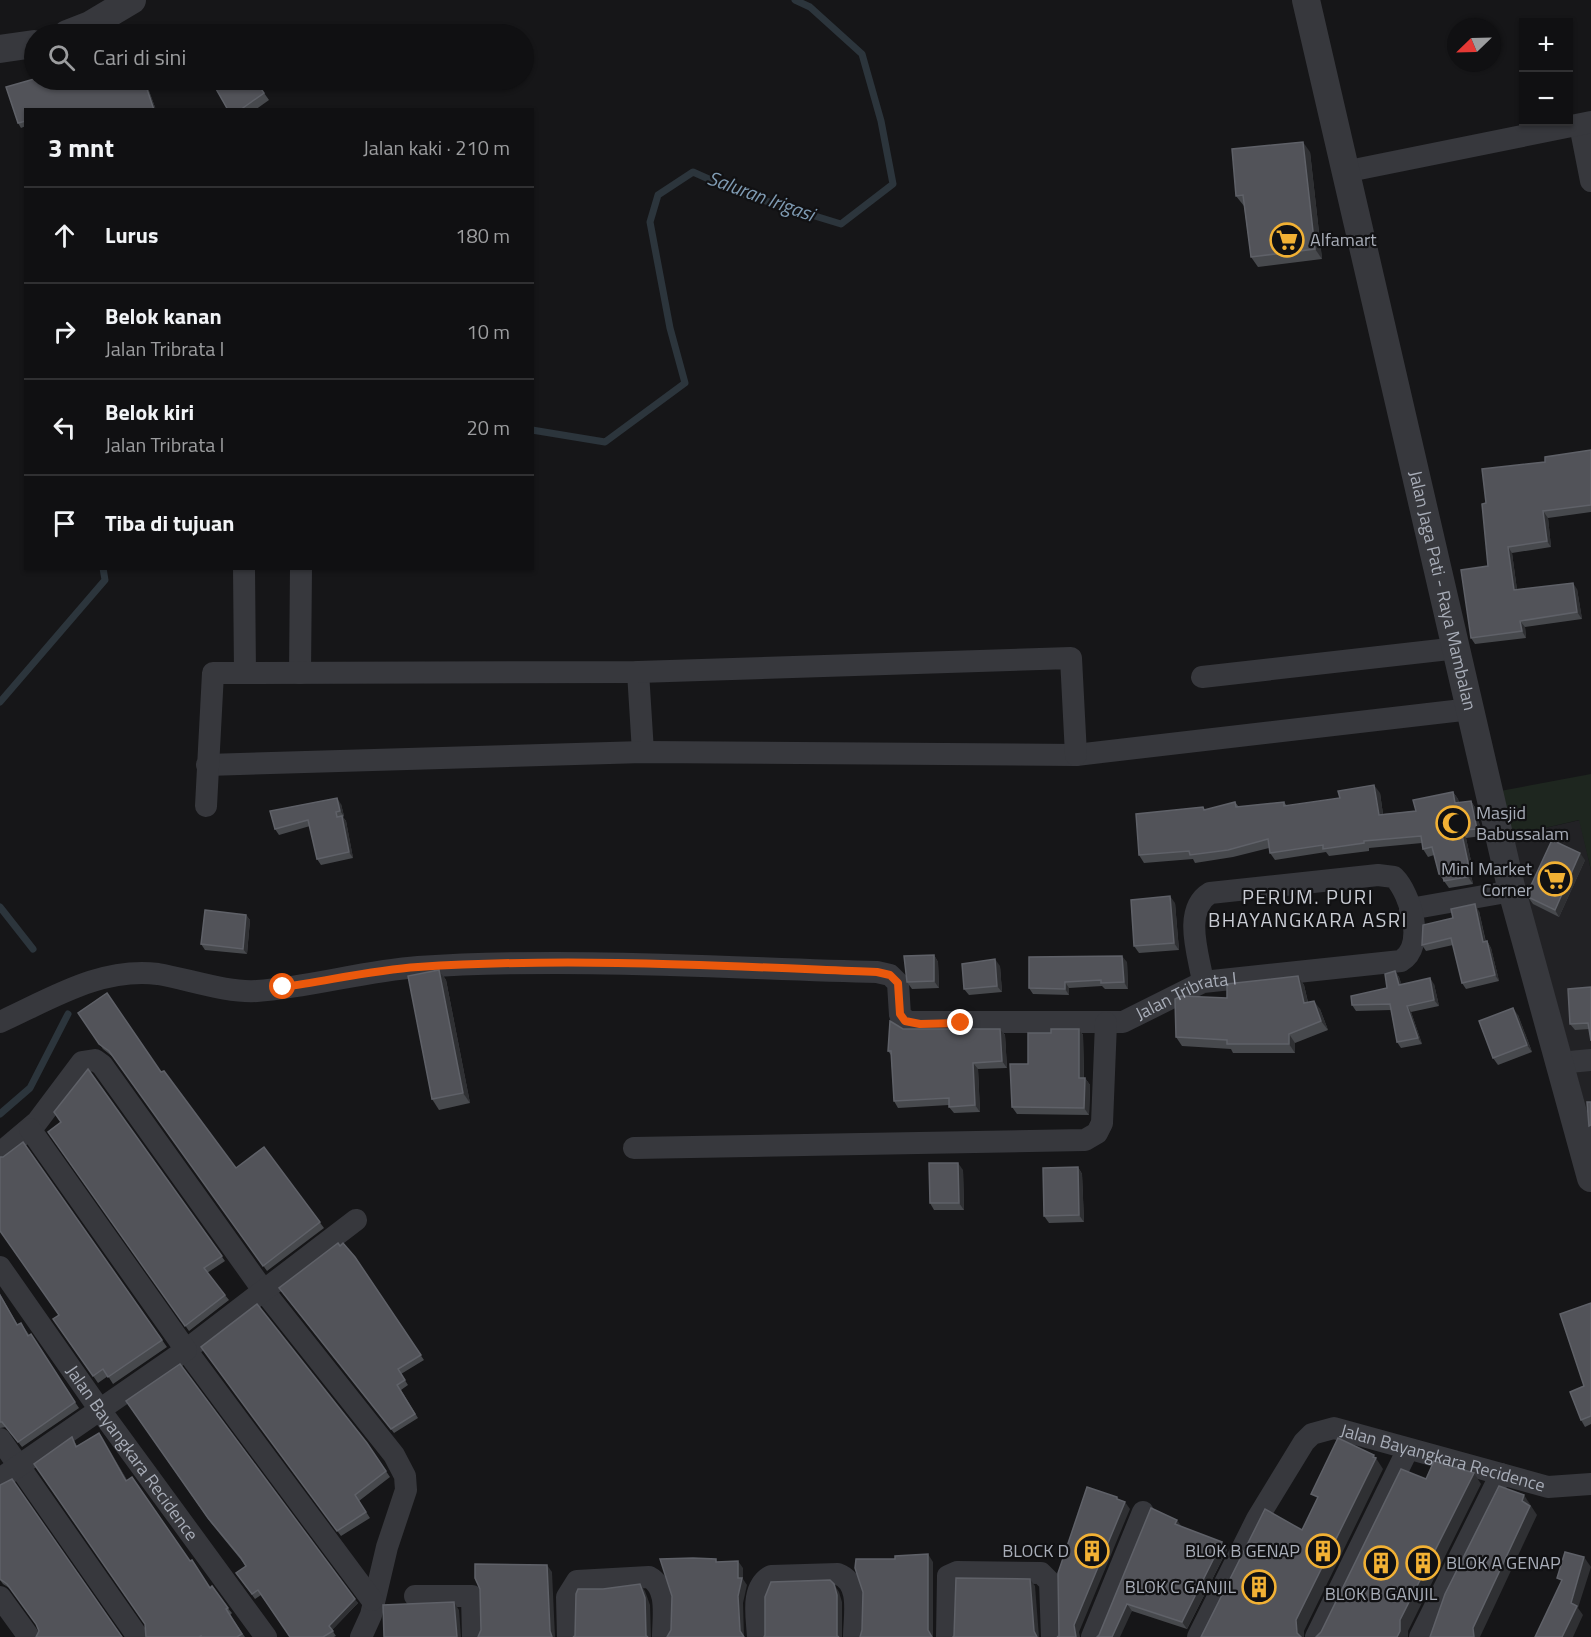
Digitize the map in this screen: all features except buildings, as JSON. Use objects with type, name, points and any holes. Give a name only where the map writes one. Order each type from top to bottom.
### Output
[{"type":"street","points":[[92,24],[132,0]]},
{"type":"street","name":"Jalan Jaga Pati - Raya Mambalan","points":[[1306,0],[1344,172],[1458,648],[1512,891],[1591,1178]]},
{"type":"street","points":[[0,49],[24,45]]},
{"type":"street","points":[[1344,172],[1586,123],[1591,181]]},
{"type":"street","points":[[244,570],[245,673]]},
{"type":"street","points":[[300,673],[301,570]]},
{"type":"street","points":[[1202,677],[1458,648]]},
{"type":"street","points":[[206,806],[213,673],[638,672],[1071,658],[1076,755]]},
{"type":"street","points":[[638,672],[644,752]]},
{"type":"street","points":[[207,765],[644,752],[1076,755],[1472,709]]},
{"type":"street","name":"Jalan Tribrata I","points":[[0,1022],[88,981],[105,976],[141,973],[254,991],[400,969],[495,964],[873,971],[885,973],[896,979],[900,998],[900,1014],[909,1022],[1123,1022],[1203,982],[1397,963],[1407,957],[1413,947],[1410,909],[1398,881],[1386,875],[1214,891],[1198,902],[1194,916],[1203,982]]},
{"type":"street","points":[[1410,909],[1512,891]]},
{"type":"street","points":[[634,1148],[1085,1140],[1097,1133],[1102,1123],[1106,1023]]},
{"type":"street","points":[[0,1153],[30,1129],[82,1062],[95,1060],[102,1065],[263,1290],[394,1455],[405,1476],[406,1490],[372,1600],[370,1615],[361,1637]]},
{"type":"street","points":[[1559,1063],[1591,1060]]},
{"type":"street","points":[[30,1129],[186,1350],[372,1600]]},
{"type":"street","points":[[0,1479],[186,1350],[357,1220]]},
{"type":"street","name":"Jalan Bayangkara Recidence","points":[[0,1268],[100,1410],[266,1637]]},
{"type":"street","name":"Jalan Bayangkara Recidence","points":[[1198,1637],[1257,1519],[1304,1442],[1312,1434],[1334,1428],[1548,1487],[1591,1484]]},
{"type":"street","points":[[0,1440],[138,1637]]},
{"type":"street","points":[[1316,1637],[1408,1449]]},
{"type":"street","points":[[1420,1637],[1501,1474]]},
{"type":"street","points":[[1092,1637],[1143,1512]]},
{"type":"street","points":[[947,1637],[945,1588],[948,1576],[957,1572],[1041,1573],[1047,1577],[1050,1582],[1052,1637]]},
{"type":"street","points":[[758,1637],[757,1594],[764,1580],[771,1576],[838,1574],[845,1577],[854,1590],[854,1637]]},
{"type":"street","points":[[568,1637],[567,1597],[577,1581],[649,1577],[656,1580],[663,1593],[663,1637]]},
{"type":"street","points":[[415,1596],[472,1589],[473,1637]]},
{"type":"street","points":[[0,1597],[29,1637]]},
{"type":"shaded area","points":[[1591,774],[1591,870],[1579,820],[1510,836],[1500,791]]},
{"type":"shaded area","points":[[1580,820],[1591,870],[1591,1126],[1510,836]]},
{"type":"waterway","name":"Saluran Irigasi","points":[[534,430],[605,442],[685,383],[670,328],[650,222],[658,195],[693,172],[740,193],[841,224],[893,184],[881,121],[862,54],[810,7],[795,0]]},
{"type":"waterway","name":"Saluran Irigasi","points":[[0,702],[105,580],[103,570]]},
{"type":"waterway","name":"Saluran Irigasi","points":[[0,907],[33,949]]},
{"type":"waterway","name":"Saluran Irigasi","points":[[0,1114],[30,1088],[68,1014]]},
{"type":"place","name":"Alfamart","points":[[1287,240]]},
{"type":"place","name":"Masjid Babussalam","points":[[1453,823]]},
{"type":"place","name":"Minl Market Corner","points":[[1555,879]]},
{"type":"place","name":"BLOCK D","points":[[1092,1551]]},
{"type":"place","name":"BLOK B GENAP","points":[[1323,1551]]},
{"type":"place","name":"BLOK B GANJIL","points":[[1381,1563]]},
{"type":"place","name":"BLOK A GENAP","points":[[1423,1563]]},
{"type":"place","name":"BLOK C GANJIL","points":[[1259,1587]]},
{"type":"district","name":"PERUM. PURI BHAYANGKARA ASRI","points":[[1308,908]]},
{"type":"route","points":[[283,987],[418,967],[495,964],[642,965],[877,972],[896,979],[900,990],[900,1014],[905,1021],[920,1024],[961,1023]]}]
